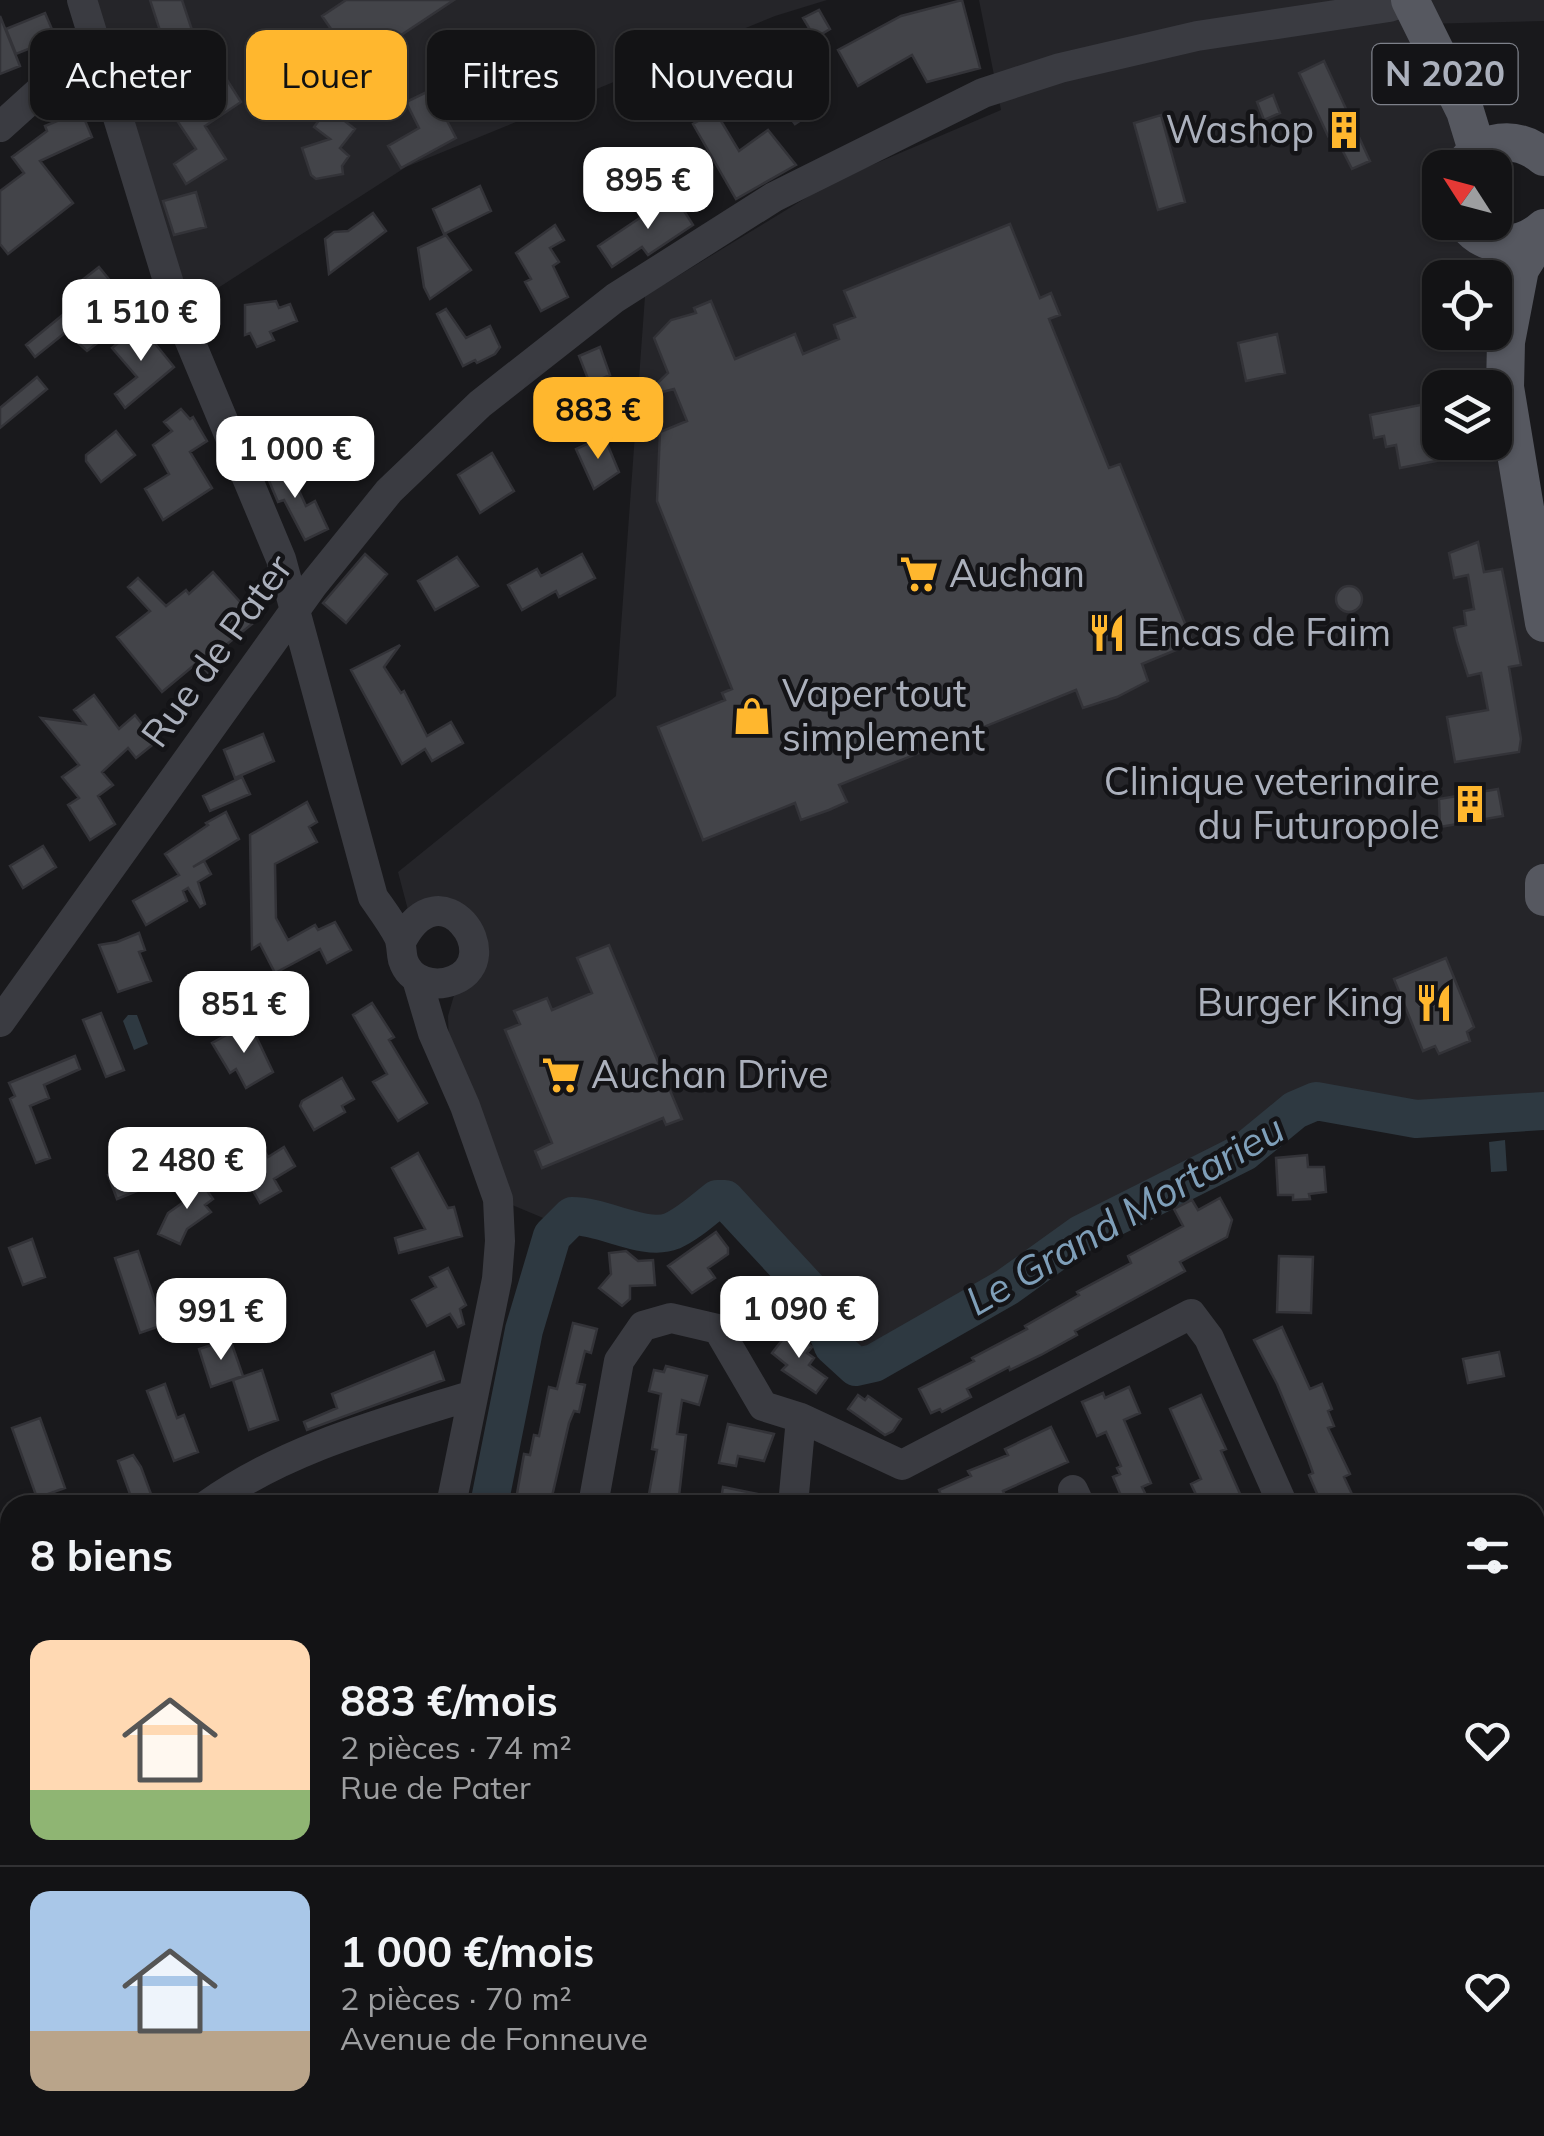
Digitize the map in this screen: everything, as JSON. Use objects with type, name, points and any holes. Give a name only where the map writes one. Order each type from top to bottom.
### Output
[{"type":"main road","name":"N 2020","points":[[1410,0],[1465,111],[1469,150]]},
{"type":"main road","points":[[1488,150],[1505,141],[1534,148],[1544,157]]},
{"type":"main road","points":[[1488,240],[1512,244],[1528,240],[1544,229]]},
{"type":"main road","points":[[1512,311],[1520,269],[1544,229]]},
{"type":"main road","points":[[1506,350],[1509,426],[1544,622]]},
{"type":"main road","points":[[1544,883],[1544,897]]},
{"type":"street","points":[[82,0],[91,30]]},
{"type":"street","name":"Rue de Pater","points":[[0,1022],[296,608],[389,491],[480,404],[614,298],[774,197],[983,94],[1060,68],[1197,36],[1389,8],[1410,0]]},
{"type":"street","points":[[0,127],[30,100]]},
{"type":"street","points":[[118,120],[177,310],[281,559],[373,898],[402,942],[404,963],[417,979],[433,1033],[486,1158],[498,1199],[497,1279],[452,1495]]},
{"type":"street","points":[[367,874],[388,900],[408,910],[456,916],[472,934],[474,958],[460,978],[448,1016],[450,1073]]},
{"type":"street","points":[[402,942],[412,922],[432,912]]},
{"type":"street","points":[[417,979],[439,986],[460,978]]},
{"type":"street","points":[[595,1495],[619,1361],[643,1326],[672,1318],[718,1329],[763,1406],[801,1418],[902,1465],[1191,1314],[1209,1338],[1279,1495]]},
{"type":"street","points":[[221,1495],[294,1455],[473,1395]]},
{"type":"street","points":[[793,1495],[801,1418]]},
{"type":"shaded area","points":[[92,0],[827,0],[741,30],[615,30],[615,81],[595,90],[595,30],[427,30],[427,120],[521,120],[406,167],[193,304],[167,249],[128,120],[226,120],[226,30],[101,30]]},
{"type":"shaded area","points":[[979,0],[1544,0],[1544,21],[1421,24],[1443,70],[1459,150],[1422,150],[1422,240],[1481,240],[1487,260],[1422,260],[1422,350],[1503,350],[1506,370],[1422,370],[1422,460],[1512,460],[1512,408],[1544,623],[1544,1111],[1416,1119],[1316,1101],[1295,1110],[1244,1152],[1081,1234],[994,1294],[874,1363],[856,1367],[833,1346],[812,1293],[725,1200],[717,1200],[674,1230],[651,1235],[590,1216],[572,1216],[560,1225],[498,1199],[450,1073],[448,1016],[472,934],[408,910],[398,872],[616,696],[645,296],[832,182],[1001,110]]},
{"type":"shaded area","points":[[128,1015],[137,1015],[148,1044],[134,1050],[123,1021]]},
{"type":"shaded area","points":[[1505,1140],[1507,1171],[1491,1172],[1489,1142]]},
{"type":"building","points":[[150,0],[182,0],[192,30],[160,30]]},
{"type":"building","points":[[346,0],[454,0],[407,31],[332,30],[322,16]]},
{"type":"building","points":[[962,0],[980,68],[927,82],[912,55],[858,86],[838,50],[901,16]]},
{"type":"building","points":[[819,10],[830,29],[810,30],[803,18]]},
{"type":"building","points":[[45,13],[52,30],[30,30],[30,48],[16,54],[6,29]]},
{"type":"building","points":[[0,16],[20,66],[0,74]]},
{"type":"building","points":[[1324,61],[1370,161],[1352,169],[1333,132],[1328,136],[1299,73]]},
{"type":"building","points":[[226,78],[241,102],[226,112]]},
{"type":"building","points":[[427,92],[427,120],[447,120],[456,138],[401,168],[388,146],[419,128],[407,102]]},
{"type":"building","points":[[1273,95],[1280,113],[1264,120],[1257,102]]},
{"type":"building","points":[[1161,115],[1185,202],[1158,210],[1134,123]]},
{"type":"building","points":[[59,120],[85,120],[92,137],[40,161],[73,203],[8,254],[0,244],[0,191],[24,173],[12,157],[47,131],[45,126]]},
{"type":"building","points":[[177,120],[214,120],[205,126],[226,159],[186,184],[174,164],[196,149]]},
{"type":"building","points":[[319,120],[343,120],[355,129],[340,148],[349,156],[342,166],[343,174],[316,179],[311,175],[302,148],[330,139],[314,127]]},
{"type":"building","points":[[720,120],[739,151],[768,130],[796,165],[736,199],[693,124]]},
{"type":"building","points":[[480,186],[491,211],[444,234],[433,209]]},
{"type":"building","points":[[196,192],[206,227],[174,235],[163,201]]},
{"type":"building","points":[[674,195],[693,225],[648,255],[642,247],[612,267],[598,246]]},
{"type":"building","points":[[373,213],[386,231],[329,274],[325,239],[334,232],[348,231]]},
{"type":"building","name":"Auchan","points":[[1010,224],[1040,298],[1051,293],[1060,315],[1049,319],[1109,468],[1120,464],[1193,643],[1142,664],[1148,681],[1117,697],[1083,708],[1076,690],[839,785],[847,802],[829,810],[801,820],[795,803],[703,840],[658,727],[725,700],[722,693],[732,689],[657,501],[660,432],[687,421],[674,389],[643,397],[668,373],[654,338],[671,320],[696,313],[694,308],[711,301],[735,359],[795,334],[803,354],[839,339],[834,325],[855,317],[844,291]]},
{"type":"building","points":[[555,225],[564,240],[550,248],[559,262],[553,266],[568,297],[541,311],[525,282],[531,279],[516,253]]},
{"type":"building","points":[[446,235],[471,270],[430,299],[424,287],[418,248]]},
{"type":"building","points":[[99,267],[117,289],[89,312],[108,335],[87,351],[66,332],[35,357],[26,345],[76,304],[67,292]]},
{"type":"building","points":[[276,301],[279,308],[290,304],[297,321],[270,332],[274,340],[257,347],[250,333],[245,335],[245,305]]},
{"type":"building","points":[[446,309],[466,338],[490,326],[500,347],[495,354],[463,366],[437,314]]},
{"type":"building","points":[[140,325],[174,367],[125,408],[115,394],[137,377],[112,348]]},
{"type":"building","points":[[1277,334],[1285,373],[1246,381],[1238,343]]},
{"type":"building","points":[[600,347],[610,375],[590,384],[579,356]]},
{"type":"building","points":[[37,377],[47,389],[0,428],[0,408]]},
{"type":"building","points":[[1422,405],[1422,460],[1441,460],[1400,468],[1396,445],[1386,447],[1384,436],[1374,438],[1370,415]]},
{"type":"building","points":[[181,409],[190,419],[193,417],[207,441],[190,452],[212,488],[163,520],[145,489],[169,474],[153,445],[172,431],[164,422]]},
{"type":"building","points":[[116,431],[135,455],[101,482],[86,455]]},
{"type":"building","points":[[604,436],[619,472],[594,489],[576,449]]},
{"type":"building","points":[[492,453],[514,491],[480,513],[458,475]]},
{"type":"building","points":[[285,460],[306,506],[315,501],[328,529],[305,540],[284,500],[278,502],[264,469]]},
{"type":"building","points":[[1478,542],[1484,572],[1502,569],[1521,665],[1509,667],[1521,739],[1519,752],[1455,762],[1447,717],[1488,710],[1481,673],[1468,676],[1457,641],[1454,628],[1466,625],[1464,611],[1474,609],[1468,575],[1454,578],[1449,553]]},
{"type":"building","points":[[365,554],[387,574],[346,623],[323,603]]},
{"type":"building","points":[[582,554],[595,578],[559,597],[556,591],[522,610],[508,585],[537,569],[541,576]]},
{"type":"building","points":[[457,557],[478,586],[435,610],[418,581]]},
{"type":"building","points":[[213,572],[251,614],[247,617],[252,624],[221,649],[229,657],[209,674],[198,662],[162,692],[117,637],[150,611],[128,587],[138,578],[166,606],[186,590],[189,594]]},
{"type":"building","points":[[1349,586],[1358,590],[1362,599],[1358,608],[1349,612],[1340,608],[1336,599],[1340,590]]},
{"type":"building","points":[[400,645],[384,667],[401,693],[404,691],[427,736],[451,722],[463,743],[432,761],[425,749],[402,764],[351,670]]},
{"type":"building","points":[[94,695],[119,729],[135,715],[156,742],[136,758],[128,748],[102,772],[113,785],[98,796],[115,824],[90,840],[68,805],[79,798],[62,777],[79,765],[41,718],[85,724],[74,710]]},
{"type":"building","points":[[263,734],[274,761],[235,778],[224,750]]},
{"type":"building","points":[[242,777],[250,794],[210,811],[203,796]]},
{"type":"building","name":"Clinique veterinaire du Futuropole","points":[[1498,789],[1503,816],[1440,827],[1439,799]]},
{"type":"building","points":[[307,802],[317,822],[309,827],[317,842],[275,864],[276,918],[288,940],[315,925],[318,930],[335,922],[351,950],[327,963],[320,949],[275,973],[260,944],[252,949],[250,835]]},
{"type":"building","points":[[226,812],[239,839],[193,867],[204,861],[211,874],[198,882],[205,904],[200,907],[188,888],[183,891],[187,901],[146,925],[133,901],[179,875],[165,854]]},
{"type":"building","points":[[43,846],[56,867],[23,888],[10,866]]},
{"type":"building","points":[[139,933],[145,950],[139,952],[151,981],[118,992],[99,945]]},
{"type":"building","points":[[609,945],[682,1119],[666,1125],[663,1118],[542,1168],[535,1151],[552,1143],[505,1030],[520,1024],[514,1011],[547,998],[552,1010],[592,993],[577,958]]},
{"type":"building","name":"Burger King","points":[[1446,958],[1474,1027],[1467,1032],[1470,1041],[1439,1054],[1435,1046],[1423,1051],[1394,979]]},
{"type":"building","points":[[372,1003],[427,1103],[398,1121],[373,1082],[387,1074],[353,1015]]},
{"type":"building","points":[[101,1013],[124,1070],[106,1077],[83,1020]]},
{"type":"building","points":[[241,1027],[247,1037],[254,1032],[273,1072],[246,1088],[236,1069],[230,1073],[212,1043]]},
{"type":"building","points":[[75,1056],[80,1069],[44,1085],[49,1098],[30,1106],[50,1158],[36,1163],[10,1099],[15,1096],[9,1083]]},
{"type":"building","points":[[342,1078],[354,1099],[342,1106],[345,1112],[314,1130],[300,1106],[302,1101]]},
{"type":"building","points":[[256,1136],[268,1157],[284,1147],[295,1166],[274,1179],[281,1191],[260,1203],[230,1151]]},
{"type":"building","points":[[418,1153],[448,1208],[454,1207],[462,1236],[399,1253],[395,1238],[425,1229],[392,1168]]},
{"type":"building","points":[[1307,1155],[1308,1167],[1324,1167],[1326,1192],[1309,1194],[1310,1199],[1293,1200],[1293,1195],[1278,1195],[1276,1158]]},
{"type":"building","points":[[128,1168],[137,1191],[117,1199],[108,1175]]},
{"type":"building","points":[[198,1178],[213,1199],[205,1205],[211,1212],[187,1229],[180,1244],[158,1234],[168,1213],[185,1201],[178,1192]]},
{"type":"building","points":[[1220,1198],[1232,1220],[1227,1237],[1180,1262],[1185,1271],[1075,1331],[1077,1335],[1041,1355],[967,1389],[971,1397],[942,1412],[940,1409],[931,1413],[919,1389],[974,1361],[972,1358],[1079,1295],[1077,1292],[1131,1263],[1128,1256],[1183,1226],[1174,1209],[1192,1200],[1198,1210]]},
{"type":"building","points":[[716,1232],[728,1254],[708,1268],[715,1278],[692,1293],[668,1266]]},
{"type":"building","points":[[32,1239],[45,1277],[23,1285],[9,1248]]},
{"type":"building","points":[[138,1251],[163,1325],[140,1333],[115,1258]]},
{"type":"building","points":[[626,1251],[638,1261],[653,1260],[655,1285],[630,1286],[630,1299],[622,1306],[599,1288],[611,1274],[609,1253]]},
{"type":"building","points":[[1279,1256],[1313,1257],[1311,1313],[1277,1312]]},
{"type":"building","points":[[448,1268],[466,1305],[460,1309],[464,1324],[458,1327],[450,1314],[427,1326],[412,1300],[436,1287],[430,1277]]},
{"type":"building","points":[[750,1278],[785,1306],[766,1328],[732,1300]]},
{"type":"building","points":[[573,1323],[597,1329],[591,1353],[585,1351],[577,1383],[585,1385],[579,1412],[574,1411],[569,1423],[552,1495],[517,1495],[524,1454],[530,1455],[534,1435],[539,1436],[549,1387],[557,1389]]},
{"type":"building","points":[[1282,1327],[1310,1389],[1322,1384],[1332,1409],[1328,1411],[1334,1426],[1328,1428],[1350,1474],[1344,1477],[1352,1495],[1318,1495],[1309,1475],[1313,1473],[1308,1459],[1254,1340]]},
{"type":"building","points":[[790,1330],[812,1347],[807,1353],[814,1358],[809,1365],[827,1378],[816,1393],[782,1370],[787,1365],[772,1353]]},
{"type":"building","points":[[230,1339],[243,1376],[211,1387],[199,1349]]},
{"type":"building","points":[[434,1352],[444,1380],[307,1430],[304,1422],[337,1408],[332,1394]]},
{"type":"building","points":[[1499,1352],[1504,1376],[1468,1383],[1463,1359]]},
{"type":"building","points":[[666,1366],[707,1376],[699,1405],[682,1400],[677,1434],[686,1435],[679,1495],[649,1495],[661,1394],[649,1391],[654,1370],[664,1372]]},
{"type":"building","points":[[262,1370],[278,1420],[249,1430],[233,1380]]},
{"type":"building","points":[[165,1384],[177,1418],[184,1415],[198,1452],[174,1461],[147,1391]]},
{"type":"building","points":[[1129,1387],[1140,1413],[1124,1420],[1151,1483],[1142,1487],[1146,1495],[1121,1495],[1113,1477],[1120,1474],[1117,1468],[1121,1466],[1106,1432],[1097,1436],[1082,1402],[1103,1393],[1105,1398]]},
{"type":"building","points":[[858,1395],[865,1400],[868,1396],[901,1419],[893,1431],[885,1435],[848,1409]]},
{"type":"building","points":[[1201,1395],[1226,1449],[1221,1451],[1241,1495],[1196,1495],[1191,1484],[1201,1479],[1170,1409]]},
{"type":"building","points":[[40,1418],[65,1488],[36,1495],[12,1428]]},
{"type":"building","points":[[728,1424],[774,1434],[764,1461],[738,1456],[736,1466],[719,1463]]},
{"type":"building","points":[[1051,1427],[1068,1462],[1003,1491],[1005,1495],[941,1495],[939,1490],[971,1476],[968,1471],[1008,1455],[1005,1449]]},
{"type":"building","points":[[133,1455],[151,1495],[130,1495],[118,1461]]},
{"type":"building","points":[[723,1487],[763,1495],[722,1495]]},
{"type":"waterway","name":"Le Grand Mortarieu","points":[[491,1495],[524,1330],[552,1236],[572,1216],[661,1234],[684,1225],[717,1199],[725,1199],[812,1293],[833,1346],[856,1367],[874,1363],[1007,1287],[1081,1234],[1244,1152],[1295,1110],[1316,1101],[1416,1119],[1544,1111]]},
{"type":"place","name":"Washop","points":[[1344,130]]},
{"type":"place","name":"Auchan","points":[[919,574]]},
{"type":"place","name":"Encas de Faim","points":[[1107,633]]},
{"type":"place","name":"Vaper tout simplement","points":[[752,716]]},
{"type":"place","name":"Clinique veterinaire du Futuropole","points":[[1470,804]]},
{"type":"place","name":"Burger King","points":[[1434,1003]]},
{"type":"place","name":"Auchan Drive","points":[[561,1075]]}]
